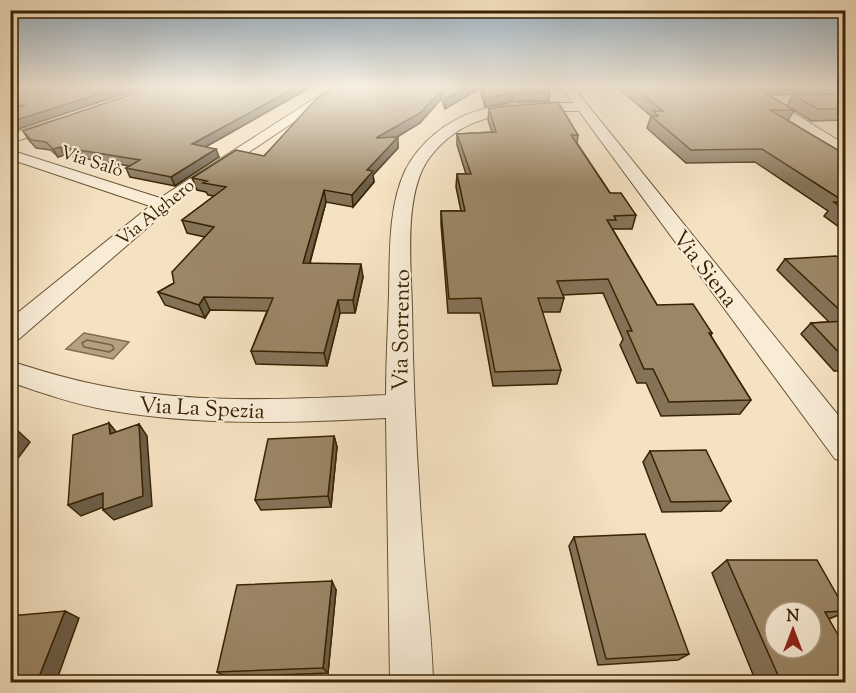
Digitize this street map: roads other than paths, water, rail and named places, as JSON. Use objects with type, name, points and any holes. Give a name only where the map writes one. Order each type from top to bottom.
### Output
[{"type":"street","points":[[10,139],[68,119]]},
{"type":"street","name":"Via Alghero","points":[[10,333],[162,204],[195,179],[289,119]]},
{"type":"street","name":"Via Sorrento","points":[[412,682],[399,406],[401,257],[404,219],[409,182],[420,159],[448,129],[467,119]]},
{"type":"street","name":"Via Siena","points":[[591,119],[846,449]]},
{"type":"street","points":[[795,119],[846,152]]},
{"type":"street","name":"Via Salò","points":[[10,154],[162,204]]},
{"type":"street","name":"Via La Spezia","points":[[10,372],[51,386],[92,396],[180,408],[268,412],[399,406]]},
{"type":"water","points":[[84,333],[129,342],[113,359],[66,349]]}]
